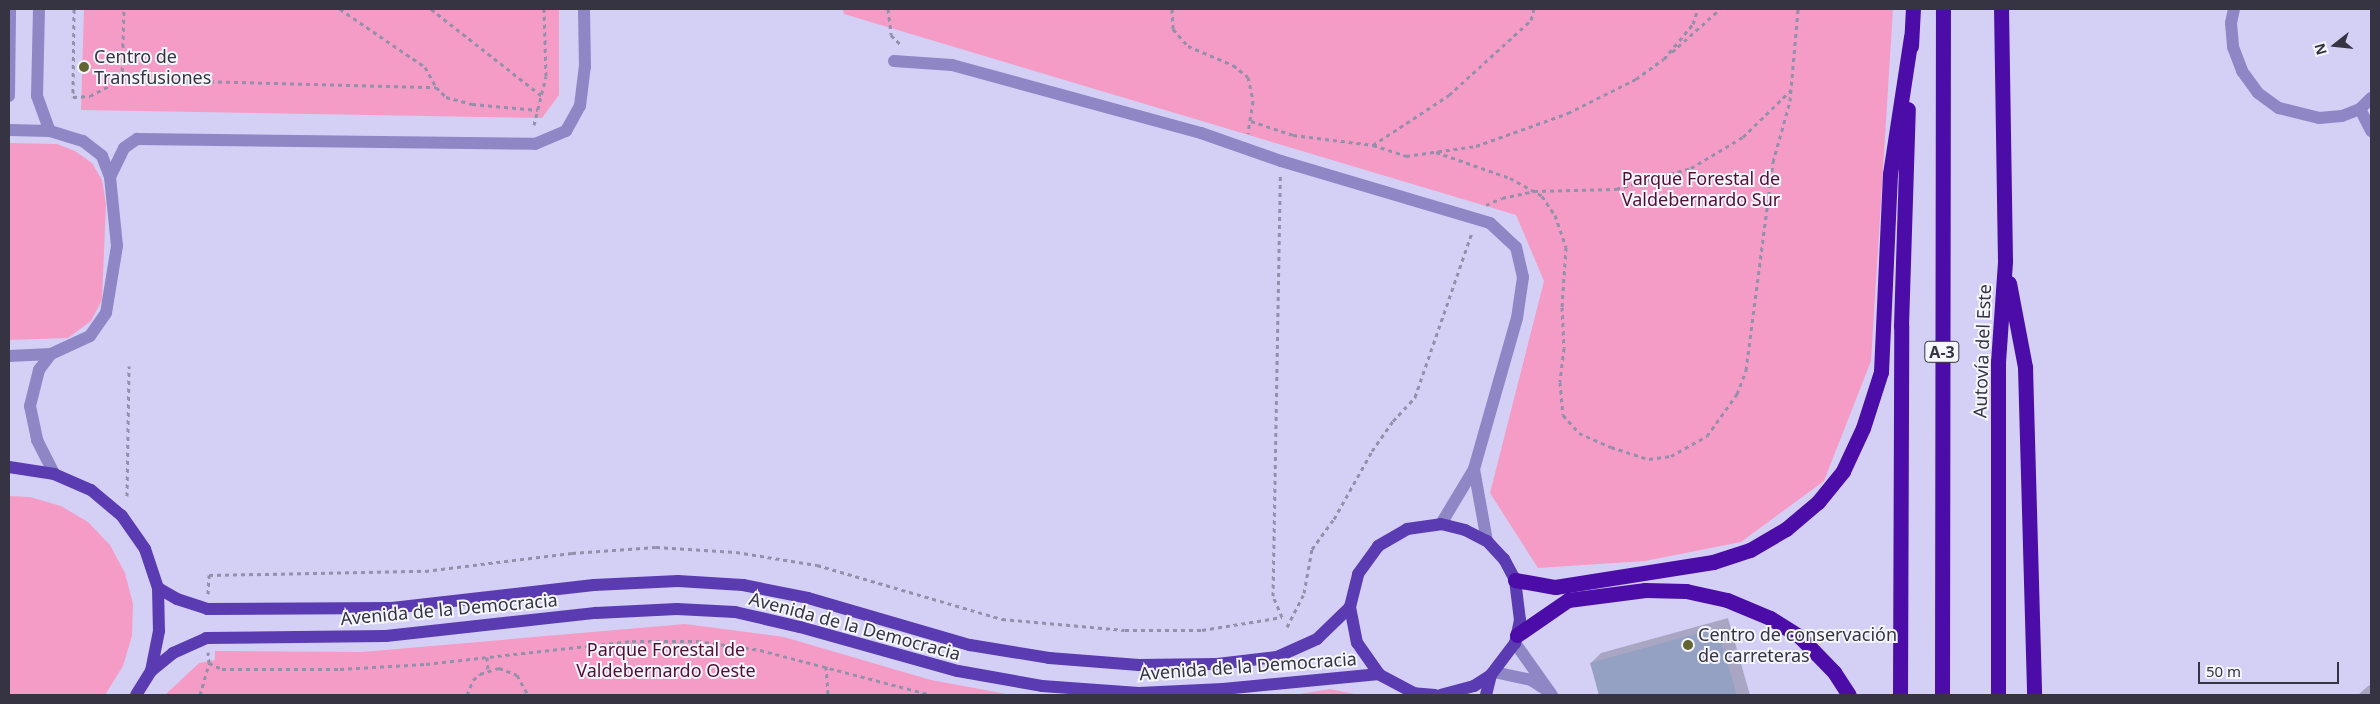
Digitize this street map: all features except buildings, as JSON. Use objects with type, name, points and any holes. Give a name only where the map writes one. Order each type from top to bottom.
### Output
[{"type":"highway","points":[[1900,695],[1901,326],[1913,9]]},
{"type":"highway","name":"A-3","points":[[1942,695],[1943,9]]},
{"type":"highway","name":"Autovía del Este","points":[[1998,695],[1998,362],[2005,261],[2002,9]]},
{"type":"highway","points":[[1515,580],[1555,586],[1672,570],[1741,553],[1786,529],[1818,502],[1843,471],[1863,428],[1881,372],[1890,174],[1911,38]]},
{"type":"highway","points":[[2005,261],[2025,367],[2034,695]]},
{"type":"highway","points":[[1516,639],[1568,600],[1645,590],[1686,591],[1727,600],[1778,622],[1807,644],[1834,672],[1849,695]]},
{"type":"main road","points":[[9,467],[54,474],[91,490],[122,516],[145,549],[158,588],[160,630],[151,672],[136,695]]},
{"type":"main road","points":[[1435,695],[1416,694],[1378,674],[1357,644],[1350,607],[1358,574],[1378,546],[1407,529],[1441,524],[1465,530],[1487,542],[1504,559],[1515,580],[1520,600],[1516,639],[1492,674],[1486,695]]},
{"type":"main road","name":"Avenida de la Democracia","points":[[158,588],[177,599],[207,609],[392,608],[594,584],[678,581],[743,585],[808,598],[970,645],[1050,658],[1139,664],[1216,664],[1277,657],[1317,638],[1350,607]]},
{"type":"main road","name":"Avenida de la Democracia","points":[[151,672],[173,653],[206,638],[386,636],[596,613],[677,608],[735,612],[800,627],[958,671],[1042,686],[1140,693],[1223,689],[1378,674]]},
{"type":"main road","points":[[1441,695],[1474,686],[1492,674]]},
{"type":"street","points":[[9,96],[10,9]]},
{"type":"street","points":[[39,9],[36,96],[50,131]]},
{"type":"street","points":[[110,177],[124,148],[138,139],[534,144],[566,131],[580,106],[584,67],[584,9]]},
{"type":"street","points":[[2234,9],[2230,22],[2233,47],[2242,71],[2258,93],[2279,108],[2299,115],[2318,118],[2342,116],[2360,109],[2371,98]]},
{"type":"street","points":[[894,60],[952,65],[1245,146],[1281,161],[1490,223],[1516,247],[1523,277],[1516,318],[1474,469],[1441,524]]},
{"type":"street","points":[[2360,109],[2371,131]]},
{"type":"street","points":[[9,130],[50,131],[84,141],[102,156],[110,177],[117,246],[106,313],[90,336],[51,354],[9,356]]},
{"type":"street","points":[[51,354],[38,370],[30,406],[37,440],[54,474]]},
{"type":"street","points":[[1474,469],[1487,542]]},
{"type":"street","points":[[1516,639],[1550,693]]},
{"type":"street","points":[[1492,674],[1531,680],[1550,693]]},
{"type":"path","points":[[74,9],[72,97],[90,96],[122,78],[436,87]]},
{"type":"path","points":[[122,78],[124,9]]},
{"type":"path","points":[[340,9],[425,67],[436,87],[446,98],[472,104],[538,110]]},
{"type":"path","points":[[431,9],[542,96]]},
{"type":"path","points":[[534,125],[546,76],[544,9]]},
{"type":"path","points":[[888,9],[891,35],[910,62]]},
{"type":"path","points":[[1172,9],[1173,29],[1188,46],[1233,65],[1248,77],[1253,101],[1251,122],[1245,146]]},
{"type":"path","points":[[1373,145],[1449,95],[1531,20],[1534,9]]},
{"type":"path","points":[[1664,59],[1693,24],[1698,9]]},
{"type":"path","points":[[1251,122],[1293,135],[1373,145],[1406,156],[1476,146],[1568,113],[1636,79],[1664,59],[1720,9]]},
{"type":"path","points":[[1436,152],[1510,178],[1542,196],[1555,215],[1566,248],[1562,307],[1564,348],[1560,382],[1563,415],[1579,433],[1611,447],[1649,459],[1671,456],[1707,436],[1736,394],[1746,370],[1767,202],[1791,90],[1798,9]]},
{"type":"path","points":[[1287,627],[1304,593],[1312,549],[1334,519],[1372,452],[1393,420],[1414,397],[1470,246],[1475,219],[1485,205],[1502,198],[1534,191],[1616,189],[1691,168],[1743,137],[1791,90]]},
{"type":"path","points":[[1281,161],[1273,596],[1282,617]]},
{"type":"path","points":[[127,496],[129,366]]},
{"type":"path","points":[[200,695],[209,663],[222,669],[340,669],[487,657],[632,641],[697,641],[760,650],[932,695]]},
{"type":"path","points":[[487,657],[488,670]]},
{"type":"path","points":[[826,666],[828,695]]},
{"type":"path","points":[[467,695],[473,680],[488,670],[508,670],[517,675],[528,695]]},
{"type":"path","points":[[622,695],[691,695]]},
{"type":"green space","points":[[84,9],[559,9],[559,95],[542,118],[81,110]]},
{"type":"green space","name":"Parque Forestal de Valdebernardo Sur","points":[[843,9],[1893,9],[1871,361],[1824,481],[1741,542],[1645,561],[1538,568],[1490,493],[1544,281],[1516,215],[844,14]]},
{"type":"green space","points":[[9,143],[57,144],[75,151],[92,163],[102,180],[106,204],[102,300],[91,321],[68,338],[9,340]]},
{"type":"green space","points":[[9,496],[30,497],[61,506],[88,522],[110,545],[125,573],[133,604],[132,636],[123,666],[105,695],[9,695]]},
{"type":"green space","name":"Parque Forestal de Valdebernardo Oeste","points":[[685,624],[784,637],[931,680],[1012,695],[165,695],[199,663],[215,660],[215,651],[362,652]]},
{"type":"green space","points":[[1330,689],[1359,695],[1294,695]]},
{"type":"place","name":"Centro de Transfusiones","points":[[84,67]]},
{"type":"place","name":"Centro de conservación de carreteras","points":[[1688,645]]}]
